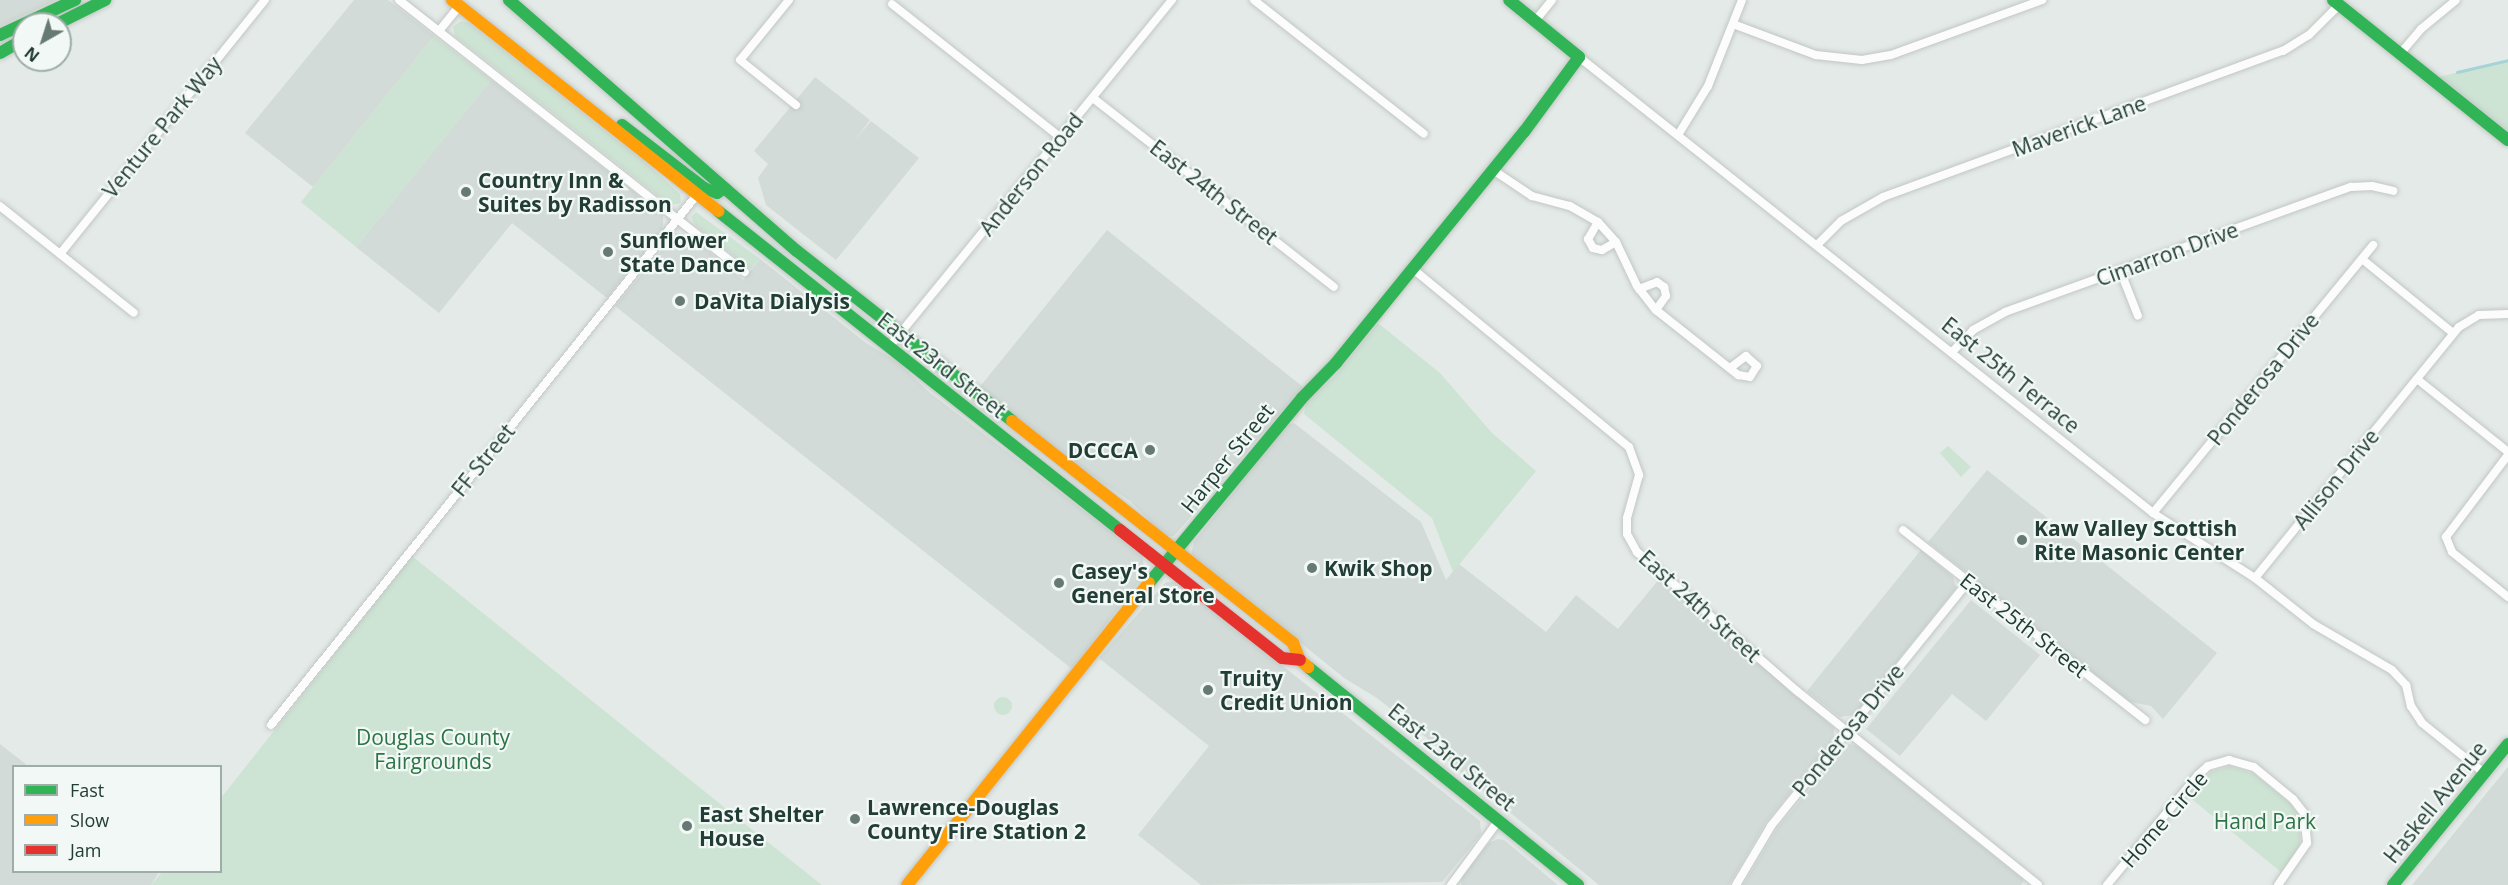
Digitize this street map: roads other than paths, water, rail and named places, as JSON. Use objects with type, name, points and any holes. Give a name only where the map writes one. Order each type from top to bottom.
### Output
[{"type":"main road","points":[[0,35],[75,0]]},
{"type":"main road","points":[[72,16],[105,0]]},
{"type":"main road","name":"East 23rd Street","points":[[509,0],[725,188],[900,333],[1293,643],[1300,660],[1578,885]]},
{"type":"main road","name":"East 25th Terrace","points":[[1509,0],[1579,57]]},
{"type":"main road","points":[[2336,2],[2508,140]]},
{"type":"main road","name":"East 23rd Street","points":[[456,3],[696,196],[1282,657],[1300,660]]},
{"type":"main road","name":"Harper Street","points":[[906,885],[1176,550],[1413,269],[1493,170],[1579,57]]},
{"type":"main road","points":[[580,103],[606,114],[709,191],[717,193],[725,188]]},
{"type":"main road","name":"Haskell Avenue","points":[[2393,885],[2508,744]]},
{"type":"street","name":"Venture Park Way","points":[[60,254],[265,0]]},
{"type":"street","points":[[399,0],[745,272]]},
{"type":"street","points":[[789,0],[740,60],[796,105]]},
{"type":"street","name":"Anderson Road","points":[[889,347],[1172,0]]},
{"type":"street","points":[[1254,0],[1424,134]]},
{"type":"street","points":[[1534,21],[1552,0]]},
{"type":"street","points":[[1678,135],[1708,86],[1742,0]]},
{"type":"street","points":[[1733,24],[1816,55],[1862,60],[1891,54],[2042,0]]},
{"type":"street","points":[[2400,54],[2421,29],[2456,0]]},
{"type":"street","name":"Maverick Lane","points":[[1817,245],[1841,221],[1870,202],[2283,51],[2309,35],[2336,2]]},
{"type":"street","points":[[439,31],[456,3]]},
{"type":"street","points":[[891,4],[1060,137]]},
{"type":"street","name":"East 25th Terrace","points":[[1579,57],[2153,513],[2255,578],[2313,624],[2392,670],[2406,685],[2411,706],[2422,723],[2484,773]]},
{"type":"street","name":"East 24th Street","points":[[1094,98],[1334,287]]},
{"type":"street","points":[[1493,170],[1532,195],[1570,206],[1598,222],[1616,242],[1639,290],[1656,310],[1730,368]]},
{"type":"street","name":"Cimarron Drive","points":[[1952,352],[1986,321],[2120,270],[2351,188],[2372,186],[2393,191]]},
{"type":"street","name":"FF Street","points":[[271,725],[696,196]]},
{"type":"street","points":[[0,206],[134,313]]},
{"type":"street","points":[[1598,222],[1589,235],[1593,248],[1602,250],[1616,242]]},
{"type":"street","name":"Ponderosa Drive","points":[[2153,513],[2373,245]]},
{"type":"street","points":[[2362,259],[2453,333]]},
{"type":"street","name":"East 24th Street","points":[[1413,269],[1629,447],[1639,476],[1627,518],[1627,534],[1637,552],[1848,731],[2038,885]]},
{"type":"street","points":[[2120,270],[2138,316]]},
{"type":"street","points":[[1639,290],[1657,282],[1664,286],[1666,296],[1656,310]]},
{"type":"street","name":"Allison Drive","points":[[2255,578],[2453,333],[2479,315],[2508,314]]},
{"type":"street","points":[[2417,379],[2508,453],[2446,537],[2452,552],[2508,597]]},
{"type":"street","name":"East 25th Street","points":[[1904,530],[2145,720]]},
{"type":"street","name":"Ponderosa Drive","points":[[1736,885],[1771,826],[1969,581]]},
{"type":"street","name":"Home Circle","points":[[2107,885],[2198,775],[2208,766],[2229,760],[2254,767],[2293,799],[2304,813],[2307,843],[2278,885]]},
{"type":"street","points":[[1451,885],[1499,820]]},
{"type":"waterway","points":[[2457,72],[2508,60]]},
{"type":"place","name":"Country Inn & Suites by Radisson","points":[[466,192]]},
{"type":"place","name":"Sunflower State Dance","points":[[608,252]]},
{"type":"place","name":"DaVita Dialysis","points":[[680,301]]},
{"type":"place","name":"DCCCA","points":[[1150,450]]},
{"type":"place","name":"Kaw Valley Scottish Rite Masonic Center","points":[[2022,540]]},
{"type":"place","name":"Kwik Shop","points":[[1312,568]]},
{"type":"place","name":"Casey's General Store","points":[[1059,583]]},
{"type":"place","name":"Truity Credit Union","points":[[1208,690]]},
{"type":"place","name":"Lawrence-Douglas County Fire Station 2","points":[[855,819]]},
{"type":"place","name":"East Shelter House","points":[[687,826]]},
{"type":"park label","name":"Douglas County Fairgrounds","points":[[433,749]]},
{"type":"park label","name":"Hand Park","points":[[2265,821]]}]
